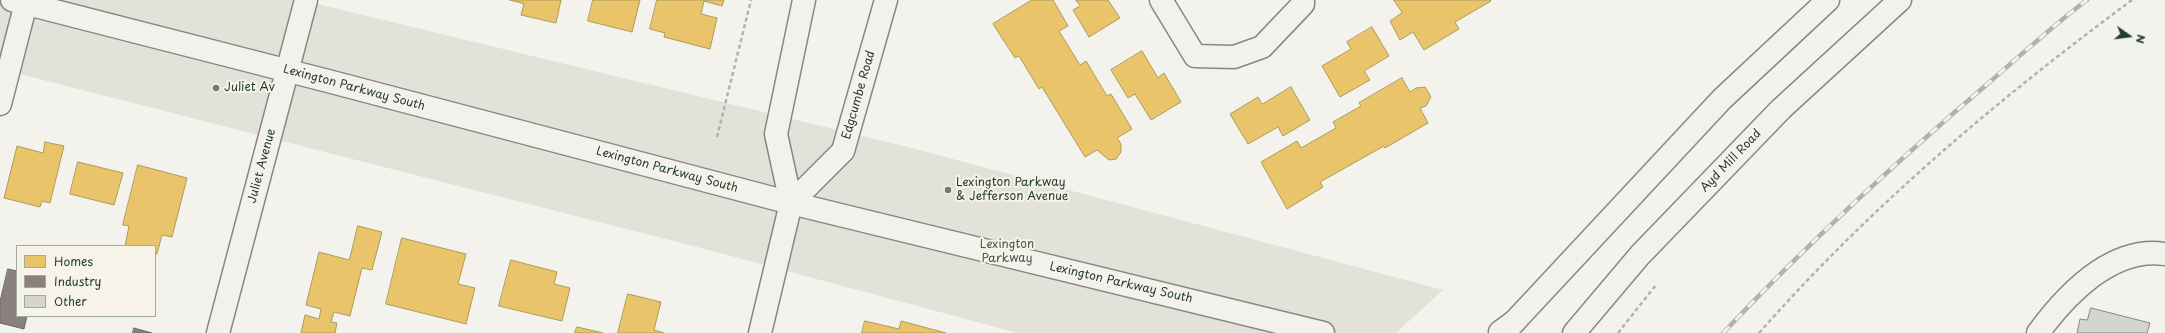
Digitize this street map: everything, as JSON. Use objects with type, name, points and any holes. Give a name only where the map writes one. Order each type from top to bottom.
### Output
[{"type":"main road","name":"Juliet Avenue","points":[[218,333],[306,0]]},
{"type":"main road","points":[[760,333],[791,203],[776,134],[804,0]]},
{"type":"main road","name":"Edgcumbe Road","points":[[791,203],[843,151],[886,0]]},
{"type":"main road","points":[[1161,0],[1194,56],[1234,57],[1262,46],[1303,4],[1303,0]]},
{"type":"main road","points":[[1506,329],[1722,99],[1828,0]]},
{"type":"main road","name":"Ayd Mill Road","points":[[1574,333],[1640,255],[1781,109],[1900,0]]},
{"type":"main road","name":"Lexington Parkway South","points":[[19,2],[288,70],[791,203],[1323,333]]},
{"type":"main road","points":[[0,104],[19,2]]},
{"type":"main road","points":[[2038,333],[2052,313],[2100,270],[2126,258],[2153,252],[2165,254]]},
{"type":"path","points":[[717,137],[751,0]]},
{"type":"path","points":[[1760,333],[1795,293],[1871,215],[1970,126],[2080,38],[2132,0]]},
{"type":"green space","name":"Lexington Parkway","points":[[0,0],[301,0],[908,147],[1443,290],[1396,333],[1018,333],[701,248],[0,69]]},
{"type":"building: Homes","points":[[510,0],[561,0],[556,23],[521,15],[524,4]]},
{"type":"building: Homes","points":[[593,0],[640,0],[632,32],[588,21]]},
{"type":"building: Homes","points":[[657,0],[724,0],[722,6],[704,1],[701,14],[717,18],[710,49],[664,37],[665,33],[650,29]]},
{"type":"building: Homes","points":[[1032,0],[1053,0],[1068,26],[1059,31],[1080,65],[1086,61],[1107,96],[1111,94],[1132,129],[1117,138],[1121,144],[1121,152],[1116,159],[1109,160],[1097,150],[1085,157],[1042,87],[1039,89],[1019,56],[1015,58],[993,24]]},
{"type":"building: Homes","points":[[1076,0],[1108,0],[1120,18],[1089,37],[1073,10],[1080,6]]},
{"type":"building: Homes","points":[[1394,0],[1491,1],[1455,22],[1459,29],[1424,50],[1413,32],[1400,40],[1390,21],[1402,13]]},
{"type":"building: Homes","points":[[1372,27],[1389,56],[1364,71],[1370,80],[1340,97],[1322,66],[1351,49],[1347,42]]},
{"type":"building: Homes","points":[[1142,51],[1158,78],[1164,73],[1181,102],[1151,120],[1135,94],[1128,98],[1111,70]]},
{"type":"building: Homes","points":[[1402,78],[1410,92],[1416,88],[1425,87],[1431,97],[1426,106],[1420,108],[1428,123],[1385,148],[1384,146],[1320,182],[1323,187],[1287,209],[1261,162],[1297,141],[1301,148],[1336,128],[1333,122],[1361,106],[1359,103]]},
{"type":"building: Homes","points":[[1291,87],[1310,120],[1283,136],[1278,127],[1248,144],[1230,114],[1258,97],[1262,104]]},
{"type":"building: Homes","points":[[45,142],[64,146],[50,203],[42,201],[40,207],[4,198],[17,146],[43,153]]},
{"type":"building: Homes","points":[[78,162],[123,173],[114,205],[70,194]]},
{"type":"building: Homes","points":[[138,165],[187,178],[172,237],[162,235],[157,254],[156,245],[125,245],[129,226],[123,225]]},
{"type":"building: Homes","points":[[358,226],[382,232],[372,270],[362,268],[350,316],[334,312],[331,322],[337,323],[335,333],[301,333],[305,315],[319,319],[321,309],[306,305],[319,252],[349,260]]},
{"type":"building: Homes","points":[[402,238],[466,254],[458,284],[475,288],[466,324],[386,304]]},
{"type":"building: Homes","points":[[511,260],[557,272],[554,284],[570,288],[562,321],[499,306]]},
{"type":"building: Homes","points":[[628,294],[661,302],[654,330],[664,333],[618,333]]},
{"type":"building: Homes","points":[[865,321],[899,329],[901,321],[946,333],[862,333]]},
{"type":"building: Homes","points":[[577,327],[603,333],[575,333]]},
{"type":"building: Industry","points":[[8,269],[16,271],[16,317],[27,317],[24,329],[0,323],[0,302]]},
{"type":"building: Industry","points":[[134,328],[152,333],[133,333]]},
{"type":"building: Other","points":[[2091,308],[2150,323],[2147,333],[2077,333],[2080,319],[2087,320]]},
{"type":"railway","points":[[1723,333],[1788,266],[1854,203],[1957,110],[2039,39],[2087,0]]},
{"type":"place","name":"Juliet Av","points":[[216,88]]},
{"type":"place","name":"Lexington Parkway & Jefferson Avenue","points":[[948,190]]}]
